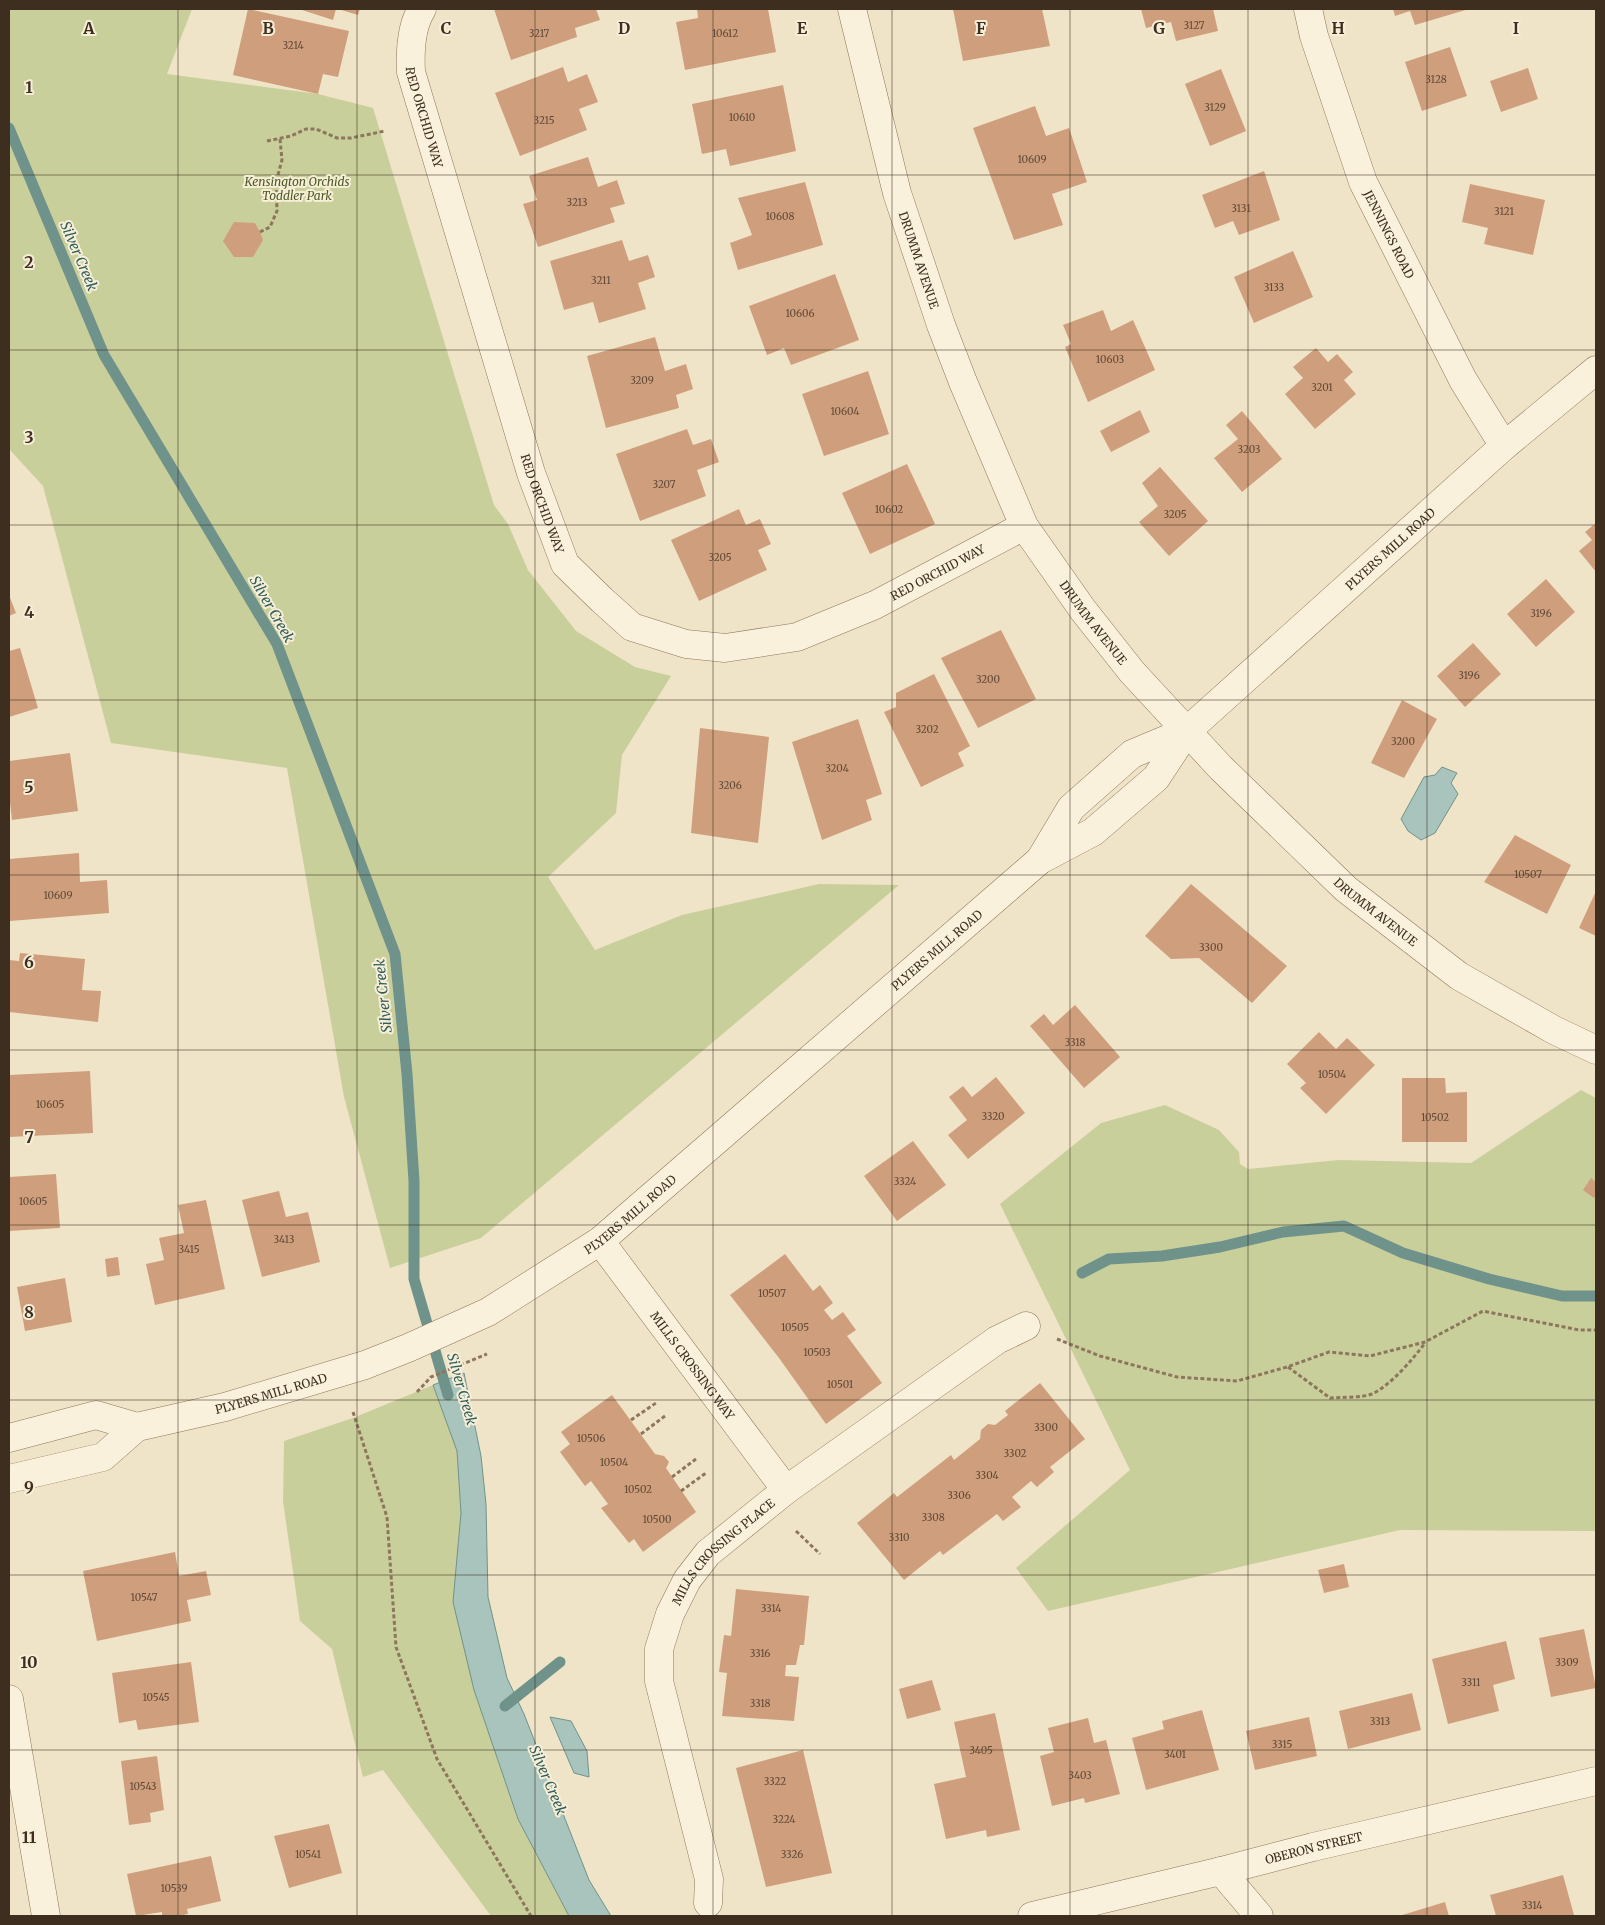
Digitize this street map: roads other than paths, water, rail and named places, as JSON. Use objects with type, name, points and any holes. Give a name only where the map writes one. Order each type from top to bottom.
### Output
[{"type":"street","name":"RED ORCHID WAY","points":[[422,9],[418,15],[410,53],[411,72],[531,473],[564,564],[632,627],[686,644],[725,648],[797,637],[875,605],[1024,526]]},
{"type":"street","name":"DRUMM AVENUE","points":[[852,9],[897,193],[962,382],[1024,526],[1083,610],[1132,672],[1221,768],[1346,889],[1459,976],[1554,1030],[1596,1050]]},
{"type":"street","name":"JENNINGS ROAD","points":[[1308,9],[1314,36],[1363,182],[1463,380],[1504,446]]},
{"type":"street","name":"PLYERS MILL ROAD","points":[[9,1479],[103,1457],[138,1427],[225,1407],[365,1366],[488,1312],[600,1241],[1040,860],[1071,808],[1132,754],[1188,731],[1504,446],[1596,370]]},
{"type":"street","name":"MILLS CROSSING WAY","points":[[600,1241],[786,1490]]},
{"type":"street","name":"MILLS CROSSING PLACE","points":[[708,1903],[710,1879],[659,1682],[658,1649],[670,1614],[687,1580],[708,1553],[786,1490],[997,1340],[1026,1326]]},
{"type":"street","name":"PLYERS MILL ROAD","points":[[9,1438],[96,1415],[138,1427]]},
{"type":"street","points":[[9,1699],[46,1916]]},
{"type":"street","name":"OBERON STREET","points":[[1032,1916],[1221,1872],[1313,1847],[1596,1781]]},
{"type":"street","points":[[1221,1872],[1259,1916]]},
{"type":"water","points":[[1442,767],[1457,773],[1451,783],[1458,794],[1435,833],[1421,840],[1408,831],[1401,819],[1424,777],[1435,775]]},
{"type":"water","points":[[464,1373],[481,1456],[486,1504],[488,1597],[507,1678],[524,1714],[589,1880],[611,1916],[569,1916],[518,1819],[474,1690],[453,1602],[461,1513],[457,1451],[433,1385]]},
{"type":"water","points":[[550,1717],[571,1721],[587,1751],[589,1777],[574,1773]]},
{"type":"waterway","name":"Silver Creek","points":[[9,128],[104,355],[277,644],[395,954],[407,1074],[414,1181],[414,1279],[448,1395]]},
{"type":"waterway","points":[[1082,1273],[1109,1259],[1162,1256],[1220,1247],[1283,1232],[1344,1226],[1403,1253],[1489,1279],[1562,1296],[1596,1296]]},
{"type":"waterway","points":[[505,1706],[560,1662]]},
{"type":"park label","name":"Kensington Orchids Toddler Park","points":[[297,188]]}]
